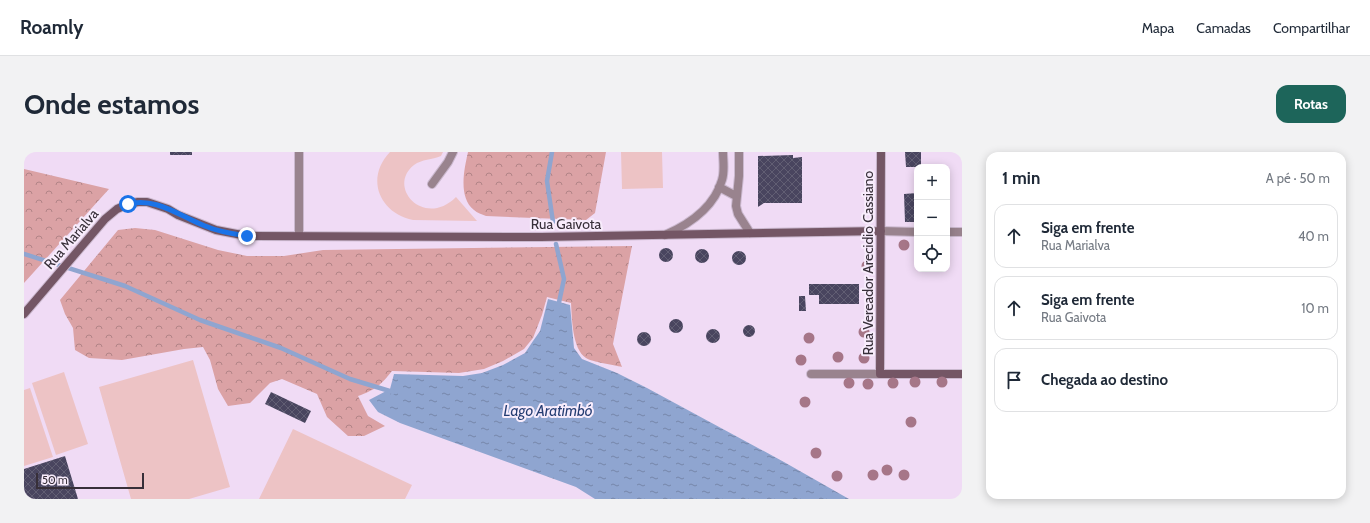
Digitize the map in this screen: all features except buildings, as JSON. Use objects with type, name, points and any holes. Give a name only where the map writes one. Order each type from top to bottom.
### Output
[{"type":"street","points":[[299,152],[299,235]]},
{"type":"street","points":[[432,184],[448,162],[453,152]]},
{"type":"street","points":[[664,235],[681,228],[698,216],[710,203],[722,180],[724,169],[723,152]]},
{"type":"street","points":[[739,152],[739,176],[736,206],[738,214],[750,233]]},
{"type":"street","name":"Rua Vereador Arecidio Cassiano","points":[[880,374],[881,152]]},
{"type":"street","points":[[719,187],[736,196]]},
{"type":"street","name":"Rua Marialva","points":[[24,314],[104,219],[117,208],[138,202],[158,205],[168,208],[178,215],[216,230]]},
{"type":"street","name":"Rua Gaivota","points":[[216,230],[247,236],[273,237],[299,235],[542,237],[881,231],[914,232]]},
{"type":"street","points":[[950,232],[962,232]]},
{"type":"street","points":[[811,374],[962,374]]},
{"type":"shaded area","points":[[390,152],[443,152],[441,156],[414,165],[406,174],[404,184],[407,193],[412,201],[421,207],[432,209],[444,206],[456,197],[477,221],[413,220],[401,216],[392,210],[384,202],[379,193],[377,183],[378,173],[382,162]]},
{"type":"shaded area","points":[[621,152],[662,152],[663,188],[622,189]]},
{"type":"shaded area","points":[[193,360],[230,487],[189,499],[131,499],[99,387]]},
{"type":"shaded area","points":[[64,372],[88,444],[56,455],[32,383]]},
{"type":"shaded area","points":[[30,388],[53,457],[24,466],[24,390]]},
{"type":"shaded area","points":[[293,429],[412,485],[405,499],[259,499]]},
{"type":"green space","points":[[468,152],[606,152],[595,213],[586,220],[486,216],[478,213],[469,205],[464,191],[464,175]]},
{"type":"green space","points":[[24,169],[109,189],[24,283]]},
{"type":"green space","points":[[135,228],[155,230],[218,250],[247,256],[284,256],[323,250],[632,246],[613,344],[622,367],[598,362],[586,358],[581,354],[575,341],[572,325],[571,303],[547,297],[533,338],[524,349],[503,361],[484,369],[459,373],[392,371],[384,380],[369,392],[358,396],[368,416],[385,426],[364,436],[348,436],[327,417],[317,394],[282,379],[270,383],[250,403],[228,406],[218,389],[210,360],[203,347],[122,360],[89,358],[75,350],[73,328],[65,314],[60,300],[118,230]]},
{"type":"water","name":"Lago Aratimbó","points":[[548,299],[570,305],[574,348],[582,359],[617,373],[647,388],[849,499],[595,499],[576,487],[400,423],[378,412],[369,400],[390,389],[394,374],[463,376],[482,373],[503,365],[525,353],[540,331]]},
{"type":"waterway","points":[[552,152],[547,181],[553,222]]},
{"type":"waterway","points":[[556,244],[564,279],[558,307]]},
{"type":"waterway","points":[[24,254],[125,286],[200,320],[281,348],[350,379],[393,392]]},
{"type":"route","points":[[128,204],[147,202],[168,208],[178,215],[216,230],[247,236]]}]
